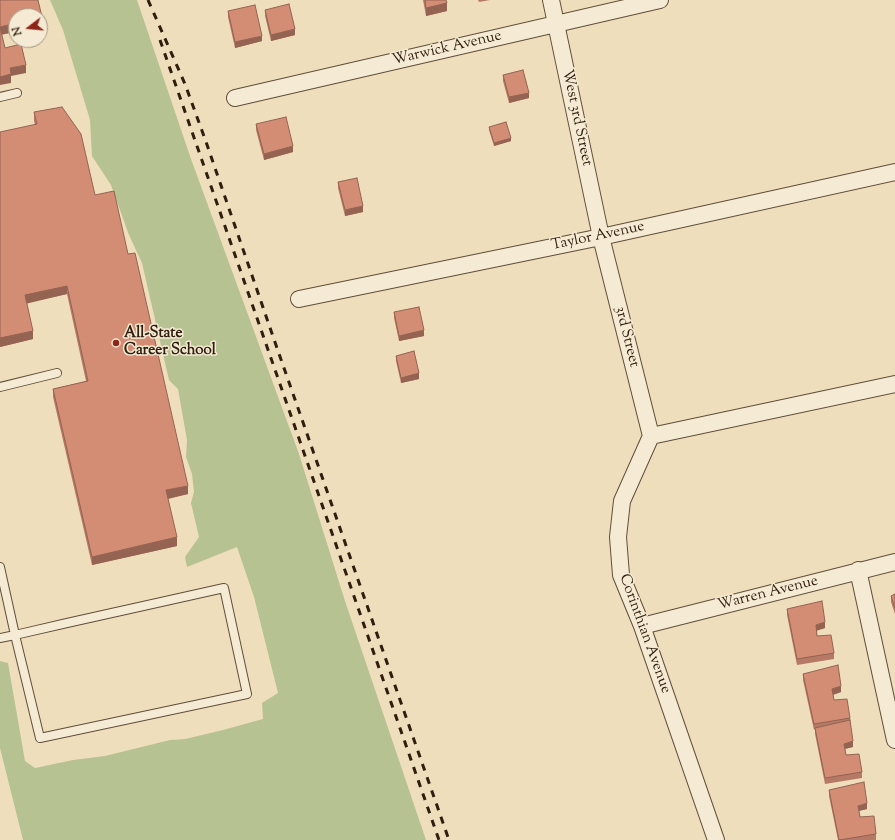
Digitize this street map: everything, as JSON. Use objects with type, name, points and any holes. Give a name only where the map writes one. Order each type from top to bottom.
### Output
[{"type":"street","name":"West 3rd Street","points":[[551,0],[601,237]]},
{"type":"street","name":"Warwick Avenue","points":[[235,98],[660,0]]},
{"type":"street","name":"Taylor Avenue","points":[[299,299],[601,237],[895,172]]},
{"type":"street","name":"3rd Street","points":[[601,237],[651,436]]},
{"type":"street","points":[[651,436],[895,384]]},
{"type":"street","name":"Corinthian Avenue","points":[[651,436],[622,501],[618,537],[621,575],[642,626],[716,840]]},
{"type":"street","name":"Warren Avenue","points":[[642,626],[858,570],[895,562]]},
{"type":"street","points":[[858,570],[895,740]]},
{"type":"lane","points":[[0,97],[17,93]]},
{"type":"lane","points":[[0,387],[57,373]]},
{"type":"lane","points":[[0,567],[15,635],[40,738],[247,694],[224,588],[15,635],[0,638]]},
{"type":"green space","points":[[50,0],[137,0],[191,159],[299,454],[345,601],[426,840],[23,840],[0,748],[0,661],[8,663],[25,761],[35,768],[73,760],[105,756],[170,740],[185,739],[263,719],[262,703],[278,693],[254,597],[237,547],[187,567],[185,557],[199,537],[191,503],[194,492],[192,474],[186,457],[187,440],[178,389],[169,380],[142,263],[129,235],[111,185],[92,156],[90,120],[63,30]]},
{"type":"building","points":[[0,0],[38,0],[40,8],[8,8],[8,25],[0,27]]},
{"type":"building","points":[[425,0],[446,0],[447,3],[426,8]]},
{"type":"building","points":[[289,4],[295,29],[271,35],[265,10]]},
{"type":"building","points":[[255,5],[262,36],[235,42],[228,11]]},
{"type":"building","points":[[0,27],[5,48],[22,48],[26,65],[10,68],[11,74],[0,77]]},
{"type":"building","points":[[523,70],[529,93],[509,97],[503,75]]},
{"type":"building","name":"All-State Career School","points":[[62,107],[81,134],[95,195],[114,191],[128,254],[135,253],[188,486],[166,490],[177,537],[92,557],[53,389],[88,381],[67,286],[25,295],[33,331],[0,338],[0,132],[37,124],[34,112]]},
{"type":"building","points":[[286,117],[293,146],[264,154],[256,124]]},
{"type":"building","points":[[506,122],[511,138],[494,143],[489,127]]},
{"type":"building","points":[[357,178],[363,206],[345,210],[338,182]]},
{"type":"building","points":[[419,307],[424,330],[399,336],[394,312]]},
{"type":"building","points":[[414,351],[419,373],[401,378],[396,356]]},
{"type":"building","points":[[895,594],[895,608],[891,596]]},
{"type":"building","points":[[822,601],[825,622],[816,625],[817,636],[831,635],[834,653],[797,659],[787,609]]},
{"type":"building","points":[[838,665],[841,686],[832,689],[834,700],[847,699],[850,718],[814,724],[803,674]]},
{"type":"building","points":[[850,720],[853,741],[844,744],[846,755],[859,754],[862,772],[825,778],[815,728]]},
{"type":"building","points":[[864,782],[867,803],[858,806],[860,817],[874,816],[876,834],[839,840],[829,790]]},
{"type":"railway","points":[[148,0],[185,84],[205,139],[449,840]]},
{"type":"railway","points":[[160,40],[439,840]]},
{"type":"place","name":"All-State Career School","points":[[116,343]]}]
